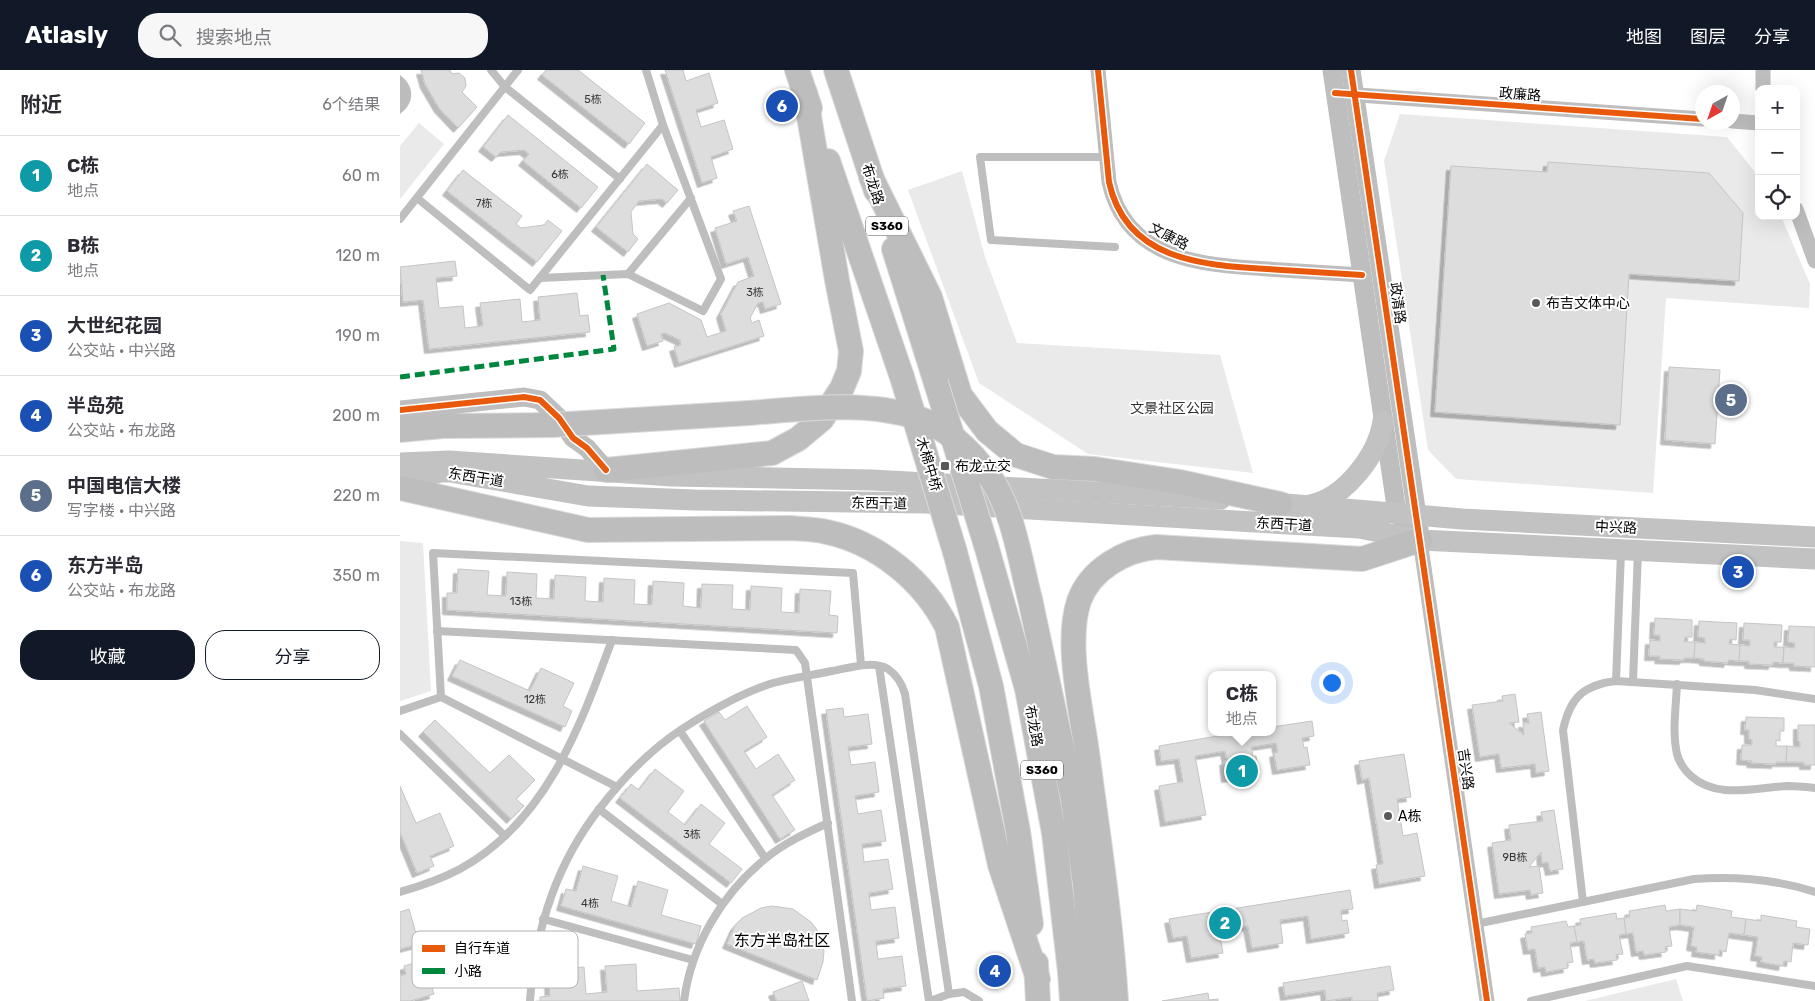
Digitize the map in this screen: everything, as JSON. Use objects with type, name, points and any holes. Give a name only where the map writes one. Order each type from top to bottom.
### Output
[{"type":"main road","name":"S360","points":[[797,70],[805,93]]},
{"type":"main road","name":"布龙路","points":[[836,70],[986,545],[1026,688],[1054,833],[1072,1001]]},
{"type":"main road","name":"木棉中桥","points":[[805,93],[902,377],[956,552],[991,686],[1018,831],[1038,990]]},
{"type":"main road","points":[[606,470],[772,453],[798,438],[822,419],[842,388],[849,372],[851,351],[805,93]]},
{"type":"main road","points":[[871,177],[930,297],[960,395],[987,431],[1002,443],[1016,454],[1053,466],[1095,469],[1180,482],[1280,504]]},
{"type":"main road","points":[[402,417],[443,426],[552,425],[831,408],[889,411],[919,418],[946,431],[972,454],[991,478],[1012,526],[1030,599],[1073,799],[1085,884],[1094,1001]]},
{"type":"main road","points":[[1305,506],[1325,499],[1353,477],[1367,460],[1378,442],[1383,421]]},
{"type":"main road","name":"东西干道","points":[[400,463],[606,470],[672,476],[787,477],[1006,486],[1230,499],[1407,514]]},
{"type":"main road","points":[[450,466],[451,500]]},
{"type":"main road","name":"东西干道","points":[[400,481],[441,472],[450,466],[588,496],[695,500],[926,503],[1359,528],[1420,540]]},
{"type":"main road","points":[[400,488],[588,530],[789,528],[828,532],[877,553],[909,576],[934,603],[947,628],[1000,865],[1038,990]]},
{"type":"main road","name":"中兴路","points":[[1407,514],[1462,519],[1815,537]]},
{"type":"main road","points":[[1116,1001],[1103,873],[1074,653],[1073,633],[1084,591],[1109,564],[1141,548],[1156,547],[1362,559],[1420,540]]},
{"type":"main road","name":"中兴路","points":[[1420,540],[1815,559]]},
{"type":"street","name":"文康路","points":[[1098,70],[1112,198],[1119,212],[1138,234],[1150,244],[1181,258],[1218,266],[1362,275]]},
{"type":"street","points":[[1332,70],[1383,421],[1407,514],[1420,540]]},
{"type":"street","name":"政清路","points":[[1351,70],[1407,514]]},
{"type":"street","points":[[1763,70],[1763,85]]},
{"type":"street","name":"政廉路","points":[[1335,93],[1695,118]]},
{"type":"street","points":[[1740,122],[1755,123]]},
{"type":"street","points":[[1800,220],[1815,261]]},
{"type":"street","points":[[402,417],[524,397],[540,400],[606,470]]},
{"type":"street","name":"吉兴路","points":[[1420,540],[1487,1001]]},
{"type":"lane","points":[[491,70],[505,87],[620,179]]},
{"type":"lane","points":[[400,219],[518,70]]},
{"type":"lane","points":[[540,278],[628,274],[703,312],[721,279],[663,125],[646,70]]},
{"type":"lane","points":[[417,198],[530,290],[663,125]]},
{"type":"lane","points":[[1107,157],[980,157],[991,240],[1115,247]]},
{"type":"lane","points":[[628,274],[691,198]]},
{"type":"lane","points":[[1616,680],[1630,550]]},
{"type":"lane","points":[[1630,550],[1632,681]]},
{"type":"lane","points":[[441,697],[433,553],[853,573],[861,665]]},
{"type":"lane","points":[[437,631],[796,650],[805,663],[852,1001]]},
{"type":"lane","points":[[401,889],[441,878],[461,868],[479,857],[505,836],[527,814],[541,797],[562,759],[594,688],[612,640]]},
{"type":"lane","points":[[540,931],[556,882],[569,856],[599,809],[617,787],[657,748],[709,712],[748,693],[773,684],[807,676],[861,665],[879,666],[896,676],[902,684],[905,694],[949,994]]},
{"type":"lane","points":[[879,666],[929,1001],[949,994],[964,992],[979,1001]]},
{"type":"lane","points":[[1583,902],[1563,730],[1566,714],[1574,700],[1586,690],[1600,683],[1616,680],[1755,690],[1815,699]]},
{"type":"lane","points":[[1677,684],[1675,739],[1678,756],[1686,772],[1700,783],[1716,790],[1789,786],[1815,788]]},
{"type":"lane","points":[[400,711],[441,697],[617,787]]},
{"type":"lane","points":[[680,731],[766,858]]},
{"type":"lane","points":[[400,734],[505,836]]},
{"type":"lane","points":[[599,809],[722,904]]},
{"type":"lane","points":[[684,1001],[693,960],[705,931],[722,904],[742,880],[766,858],[795,838],[828,823]]},
{"type":"lane","points":[[1476,924],[1694,879],[1718,877],[1767,880],[1815,892]]},
{"type":"lane","points":[[543,919],[693,960]]},
{"type":"lane","points":[[1531,1001],[1687,966],[1815,986]]},
{"type":"lane","points":[[530,1001],[531,988]]},
{"type":"green space","name":"布吉文体中心","points":[[1400,114],[1727,137],[1755,172],[1755,220],[1783,220],[1810,284],[1809,308],[1666,298],[1653,493],[1456,479],[1428,450],[1384,161]]},
{"type":"green space","points":[[419,123],[444,144],[400,199],[400,146]]},
{"type":"green space","name":"文景社区公园","points":[[962,171],[985,257],[1017,343],[1220,355],[1253,473],[1088,454],[979,383],[908,190]]},
{"type":"green space","points":[[400,541],[423,543],[431,691],[400,701]]},
{"type":"green space","points":[[1676,979],[1683,1001],[1585,1001]]},
{"type":"shaded area","points":[[400,75],[411,89],[411,100],[400,114]]},
{"type":"building","points":[[421,70],[450,70],[452,74],[459,73],[465,78],[466,86],[462,92],[477,107],[458,128],[439,108],[425,84]]},
{"type":"building","points":[[546,70],[578,70],[645,123],[629,144],[542,75]]},
{"type":"building","points":[[665,70],[683,70],[686,81],[709,73],[718,103],[696,110],[701,127],[724,120],[733,149],[711,157],[717,178],[702,183]]},
{"type":"building","points":[[508,115],[598,187],[581,208],[523,161],[529,154],[524,150],[501,152],[496,157],[483,147]]},
{"type":"building","points":[[1548,162],[1709,173],[1743,213],[1739,281],[1629,274],[1620,425],[1435,412],[1451,166],[1547,172]]},
{"type":"building","points":[[647,164],[678,190],[667,203],[662,199],[639,201],[631,212],[633,234],[638,239],[628,252],[596,227]]},
{"type":"building","points":[[463,170],[522,216],[516,224],[521,228],[544,225],[548,220],[562,231],[537,262],[447,191]]},
{"type":"building","points":[[749,206],[781,304],[765,309],[763,302],[758,303],[750,318],[752,323],[759,320],[764,336],[679,363],[674,347],[681,345],[680,340],[665,333],[661,334],[663,341],[647,346],[637,314],[669,303],[701,320],[707,337],[726,331],[721,314],[738,282],[754,276],[748,257],[726,264],[715,228],[737,221],[733,211]]},
{"type":"building","points":[[455,261],[457,276],[436,278],[439,308],[463,306],[465,328],[483,326],[480,303],[520,299],[522,322],[540,320],[538,297],[577,293],[580,316],[588,315],[590,332],[429,349],[423,300],[403,302],[400,267]]},
{"type":"building","points":[[1669,367],[1720,370],[1715,444],[1665,440]]},
{"type":"building","points":[[458,569],[489,571],[487,595],[506,596],[507,572],[537,574],[536,598],[554,599],[555,575],[586,577],[585,601],[603,602],[604,578],[635,580],[634,604],[652,605],[653,581],[684,583],[683,606],[701,608],[702,584],[733,585],[732,609],[750,610],[751,586],[782,588],[781,612],[799,613],[800,589],[831,591],[829,615],[838,616],[837,633],[447,610],[447,593],[457,593]]},
{"type":"building","points":[[1655,618],[1692,620],[1692,637],[1685,637],[1684,642],[1695,642],[1694,658],[1684,658],[1684,660],[1659,659],[1660,656],[1649,656],[1650,640],[1660,641],[1660,635],[1654,635]]},
{"type":"building","points":[[1699,621],[1737,623],[1736,640],[1730,639],[1729,644],[1740,645],[1739,661],[1729,660],[1728,663],[1704,661],[1704,659],[1694,658],[1695,642],[1705,643],[1705,638],[1698,637]]},
{"type":"building","points":[[1744,623],[1782,625],[1781,642],[1774,642],[1774,647],[1784,647],[1783,663],[1773,662],[1773,665],[1749,664],[1749,661],[1739,661],[1740,645],[1750,646],[1750,640],[1743,640]]},
{"type":"building","points":[[1789,626],[1815,627],[1815,667],[1794,666],[1794,663],[1783,663],[1784,647],[1794,648],[1795,643],[1788,642]]},
{"type":"building","points":[[460,660],[530,691],[541,668],[574,683],[563,706],[572,711],[565,727],[452,676]]},
{"type":"building","points":[[1515,694],[1519,722],[1509,723],[1524,735],[1523,723],[1529,723],[1527,714],[1541,712],[1549,771],[1536,773],[1535,764],[1501,768],[1499,754],[1480,757],[1472,705],[1503,701],[1502,696]]},
{"type":"building","points":[[747,706],[767,737],[744,751],[756,769],[778,754],[795,780],[772,795],[795,830],[780,839],[704,721],[719,712],[725,720]]},
{"type":"building","points":[[843,708],[844,717],[868,714],[872,744],[848,747],[851,765],[875,762],[879,792],[855,796],[858,814],[881,810],[886,841],[862,844],[864,862],[888,859],[893,889],[869,893],[871,910],[895,907],[899,938],[876,941],[878,959],[902,956],[906,986],[883,989],[884,998],[867,1001],[826,710]]},
{"type":"building","points":[[1746,717],[1784,718],[1784,731],[1780,731],[1780,741],[1776,740],[1776,746],[1787,746],[1786,762],[1776,762],[1776,764],[1751,763],[1752,761],[1741,760],[1742,745],[1752,745],[1752,740],[1749,739],[1749,730],[1745,730]]},
{"type":"building","points":[[435,720],[490,773],[509,755],[535,780],[516,799],[524,806],[511,819],[423,732]]},
{"type":"building","points":[[1312,721],[1314,736],[1302,738],[1304,748],[1307,747],[1310,765],[1277,770],[1274,753],[1278,752],[1276,743],[1251,747],[1253,756],[1256,756],[1259,773],[1226,778],[1224,761],[1227,760],[1225,751],[1195,756],[1206,815],[1165,822],[1159,786],[1183,782],[1179,759],[1161,761],[1159,746],[1218,736],[1276,736],[1276,726]]},
{"type":"building","points":[[1798,725],[1815,725],[1815,765],[1804,765],[1804,762],[1786,762],[1787,746],[1800,747]]},
{"type":"building","name":"A栋","points":[[1404,754],[1411,797],[1397,799],[1403,836],[1417,833],[1425,876],[1379,884],[1376,865],[1383,864],[1369,778],[1362,780],[1359,761]]},
{"type":"building","points":[[655,769],[684,791],[668,812],[685,825],[701,804],[725,823],[709,844],[742,869],[731,883],[620,798],[631,784],[639,790]]},
{"type":"building","points":[[400,786],[416,823],[440,813],[454,846],[430,856],[434,866],[417,873],[400,832]]},
{"type":"building","points":[[1554,810],[1563,869],[1550,871],[1548,862],[1542,863],[1541,852],[1529,867],[1539,866],[1543,893],[1531,895],[1530,890],[1499,894],[1492,843],[1511,840],[1509,825],[1543,821],[1541,812]]},
{"type":"building","points":[[583,866],[618,876],[611,901],[631,907],[638,881],[668,890],[661,915],[701,926],[696,944],[561,906],[566,889],[576,891]]},
{"type":"building","points":[[1350,890],[1353,909],[1341,910],[1342,921],[1347,920],[1349,933],[1311,939],[1308,916],[1280,920],[1283,943],[1252,948],[1248,926],[1219,930],[1223,953],[1191,958],[1187,936],[1173,938],[1169,919]]},
{"type":"building","points":[[1665,905],[1666,911],[1680,909],[1680,925],[1669,927],[1672,946],[1665,947],[1666,952],[1644,955],[1643,951],[1636,952],[1633,933],[1626,934],[1624,918],[1630,917],[1629,911]]},
{"type":"building","points":[[1697,905],[1732,911],[1731,917],[1746,919],[1744,935],[1729,933],[1726,952],[1719,950],[1719,955],[1696,952],[1697,947],[1691,946],[1694,927],[1680,925],[1680,909],[1696,911]]},
{"type":"building","points":[[772,906],[793,909],[811,922],[818,931],[824,951],[823,962],[817,980],[727,944],[735,926],[742,918],[761,908]]},
{"type":"building","points":[[409,909],[415,931],[412,931],[412,946],[400,949],[400,912]]},
{"type":"building","points":[[1616,913],[1617,919],[1624,918],[1626,934],[1619,935],[1623,954],[1616,955],[1617,960],[1595,963],[1594,959],[1587,960],[1584,941],[1577,942],[1574,926],[1581,925],[1580,919]]},
{"type":"building","points":[[1761,915],[1797,921],[1796,927],[1810,929],[1808,945],[1793,943],[1791,962],[1784,961],[1783,966],[1761,962],[1762,957],[1755,956],[1758,937],[1744,935],[1746,919],[1761,921]]},
{"type":"building","points":[[1566,921],[1568,927],[1574,926],[1577,942],[1570,943],[1573,962],[1567,963],[1568,968],[1546,972],[1545,967],[1538,968],[1535,949],[1528,950],[1525,934],[1532,933],[1531,927]]},
{"type":"building","points":[[412,964],[412,988],[432,988],[434,994],[410,1001],[400,1001],[400,976],[406,974],[404,966]]},
{"type":"building","points":[[636,964],[637,991],[679,988],[680,1001],[540,1001],[540,997],[550,996],[549,988],[578,988],[578,968],[584,967],[586,994],[607,992],[605,966]]},
{"type":"building","points":[[1390,966],[1394,990],[1377,993],[1378,1001],[1352,1001],[1352,997],[1326,1001],[1325,990],[1285,996],[1283,983]]},
{"type":"building","points":[[802,981],[809,1001],[777,1001],[773,992]]},
{"type":"building","points":[[1208,993],[1209,1000],[1218,999],[1218,1001],[1162,1001]]},
{"type":"marked path","points":[[400,377],[614,349],[603,275]]},
{"type":"cycle path","points":[[1098,70],[1109,182],[1118,208],[1132,228],[1149,243],[1170,253],[1217,265],[1362,275]]},
{"type":"cycle path","points":[[1351,70],[1487,1001]]},
{"type":"cycle path","points":[[1335,93],[1695,119]]},
{"type":"cycle path","points":[[400,410],[524,397],[540,400],[559,418],[573,438],[587,448],[606,470]]},
{"type":"place","name":"东方半岛","points":[[782,106]]},
{"type":"place","name":"布吉文体中心","points":[[1536,303]]},
{"type":"place","name":"中国电信大楼","points":[[1731,400]]},
{"type":"place","name":"布龙立交","points":[[945,466]]},
{"type":"place","name":"大世纪花园","points":[[1738,572]]},
{"type":"place","name":"C栋","points":[[1242,771]]},
{"type":"place","name":"A栋","points":[[1388,816]]},
{"type":"place","name":"B栋","points":[[1225,923]]},
{"type":"place","name":"半岛苑","points":[[995,971]]},
{"type":"district","name":"东方半岛社区","points":[[782,940]]}]
